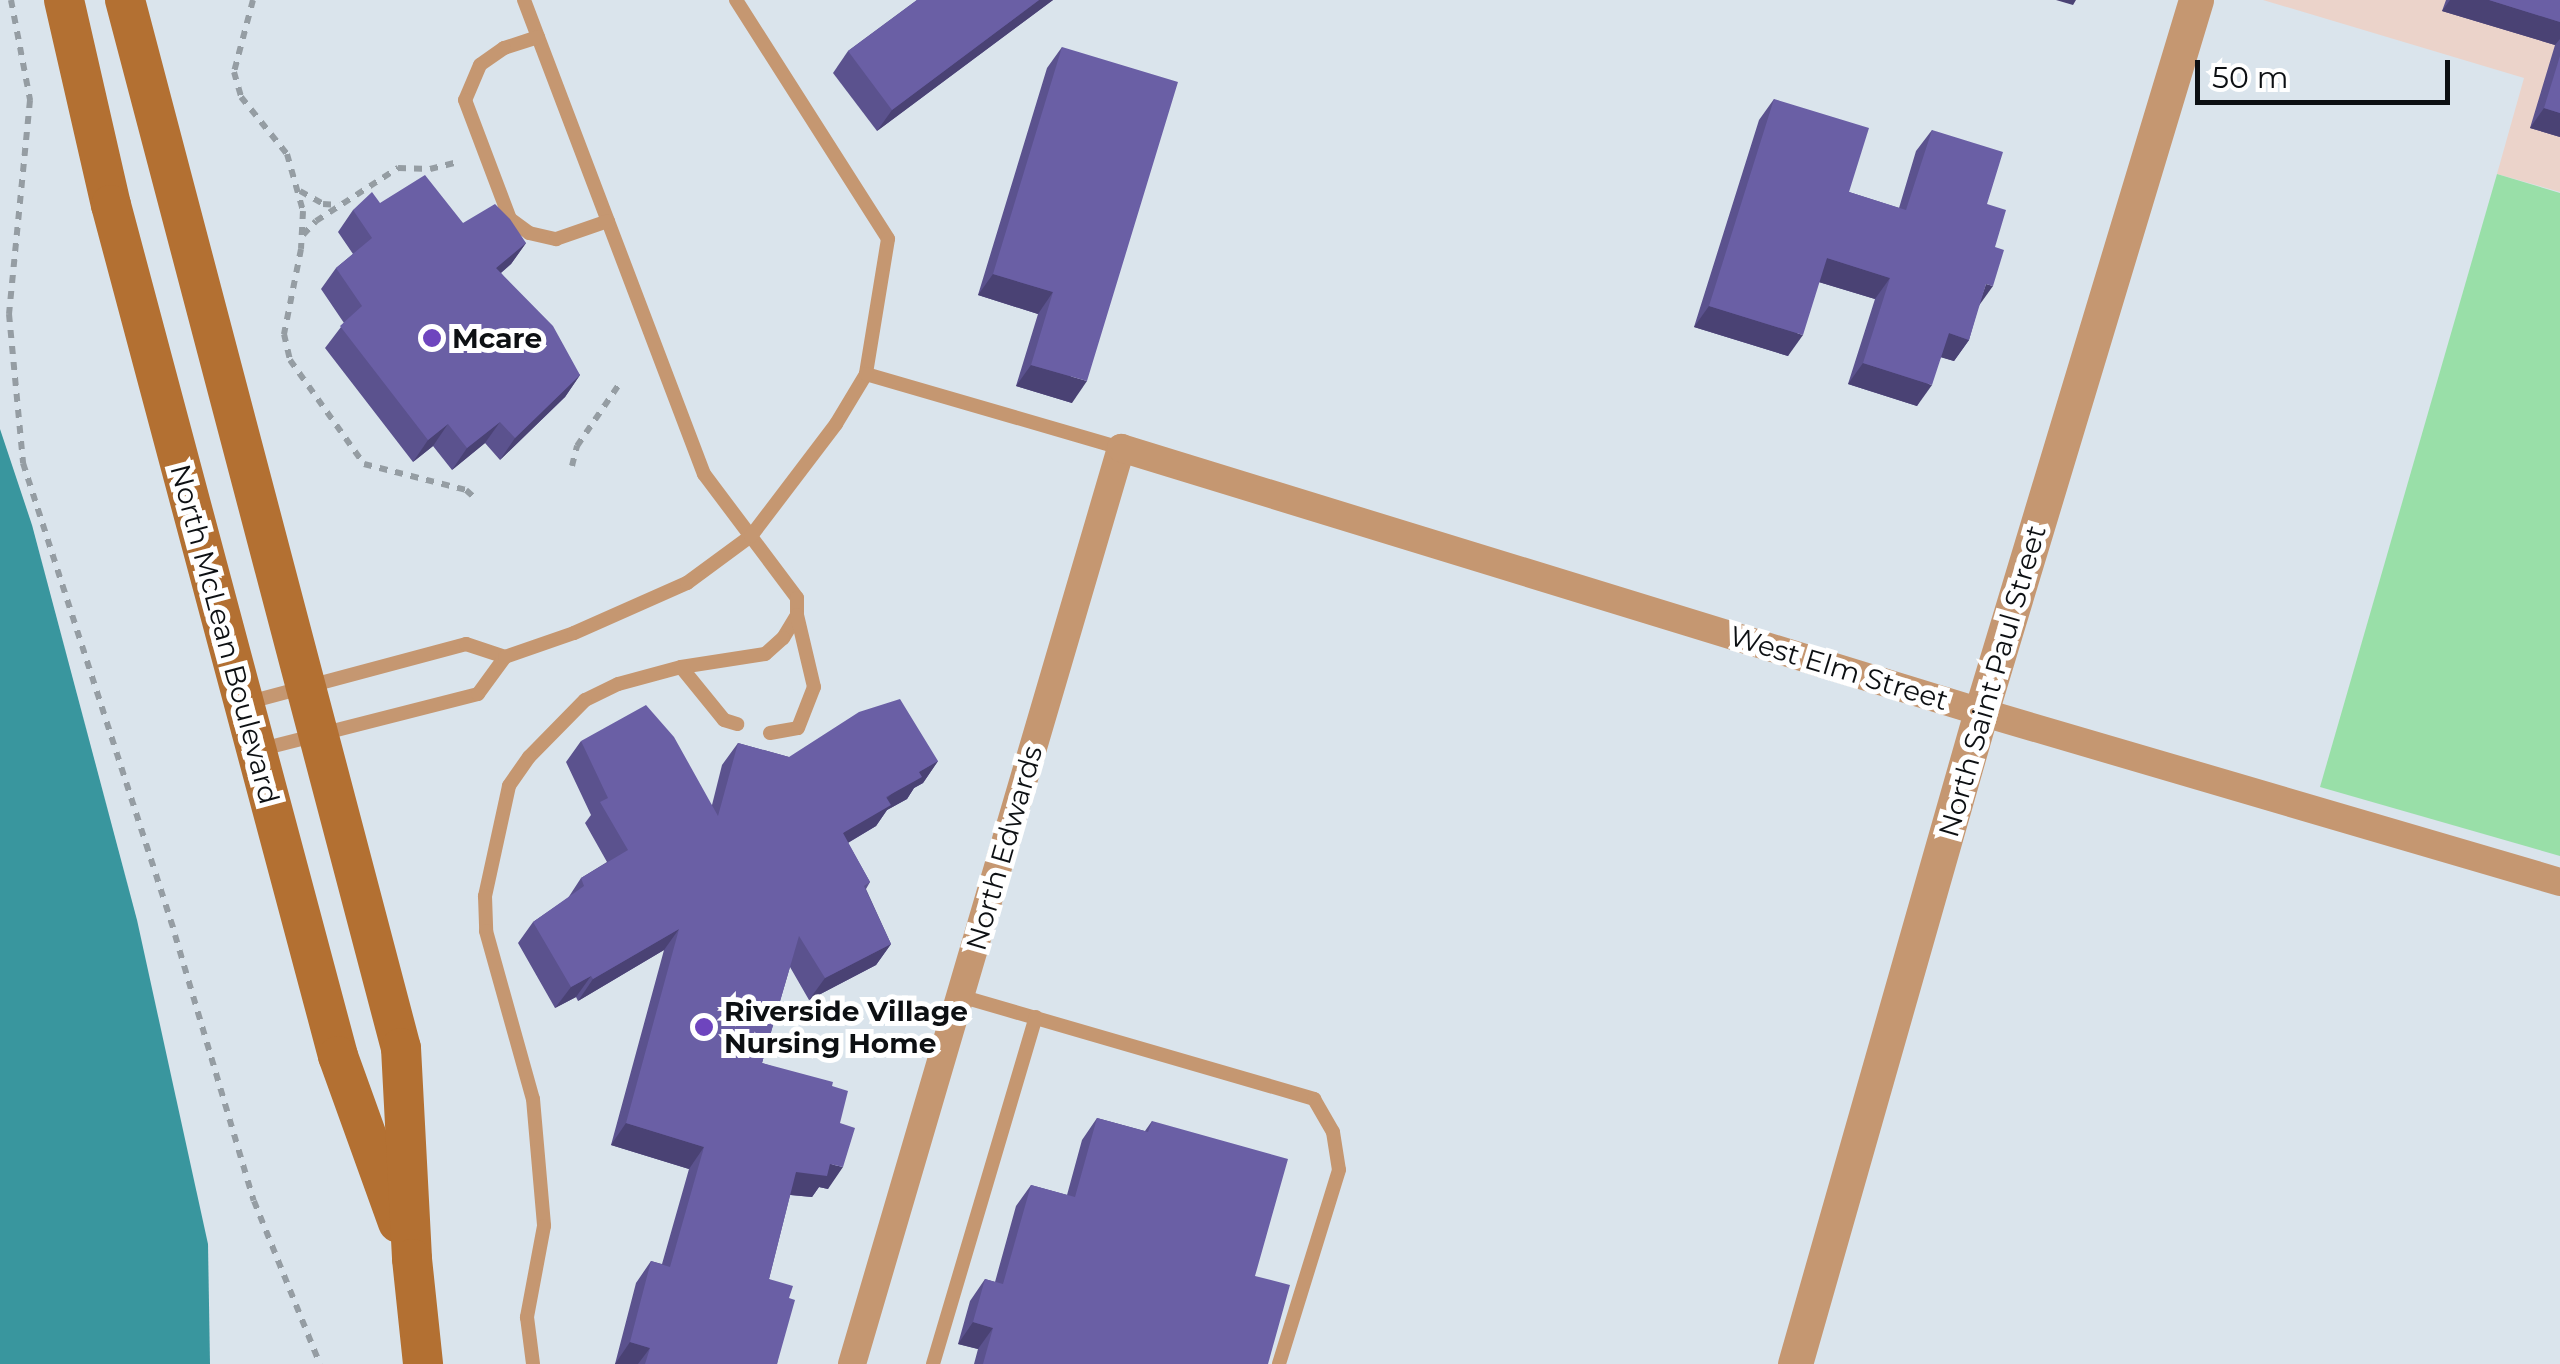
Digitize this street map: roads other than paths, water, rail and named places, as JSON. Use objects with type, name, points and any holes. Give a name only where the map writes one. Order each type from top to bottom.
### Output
[{"type":"main road","name":"North McLean Boulevard","points":[[64,0],[112,206],[338,1056],[412,1260]]},
{"type":"main road","name":"North McLean Boulevard","points":[[125,0],[322,734],[401,1048],[412,1260],[423,1364]]},
{"type":"street","name":"North Saint Paul Street","points":[[1795,1364],[1981,712],[2196,0]]},
{"type":"street","name":"West Elm Street","points":[[1121,448],[1981,712],[2560,882]]},
{"type":"street","name":"North Edwards","points":[[852,1364],[1121,448]]},
{"type":"lane","points":[[524,0],[704,474],[790,583],[797,598],[796,615],[814,687],[798,728],[777,736],[770,733]]},
{"type":"lane","points":[[256,750],[478,694],[505,657],[574,633],[687,583],[751,536],[836,424],[866,374],[888,239],[736,0]]},
{"type":"lane","points":[[538,36],[504,48],[480,65],[465,100],[510,220],[529,233],[556,239],[608,221]]},
{"type":"lane","points":[[866,374],[1121,448]]},
{"type":"lane","points":[[533,1364],[527,1317],[544,1226],[533,1100],[486,931],[485,896],[509,786],[563,718],[585,700],[618,684],[681,667],[765,654],[783,638],[796,615]]},
{"type":"lane","points":[[244,704],[466,644],[505,657]]},
{"type":"lane","points":[[681,667],[724,720],[737,724]]},
{"type":"lane","points":[[960,996],[1314,1099],[1333,1132],[1339,1170],[1279,1364]]},
{"type":"lane","points":[[932,1364],[1036,1018]]},
{"type":"water","points":[[0,429],[32,525],[137,920],[208,1244],[210,1364],[0,1364]]},
{"type":"place","name":"Mcare","points":[[432,338]]},
{"type":"place","name":"Riverside Village Nursing Home","points":[[704,1027]]}]
